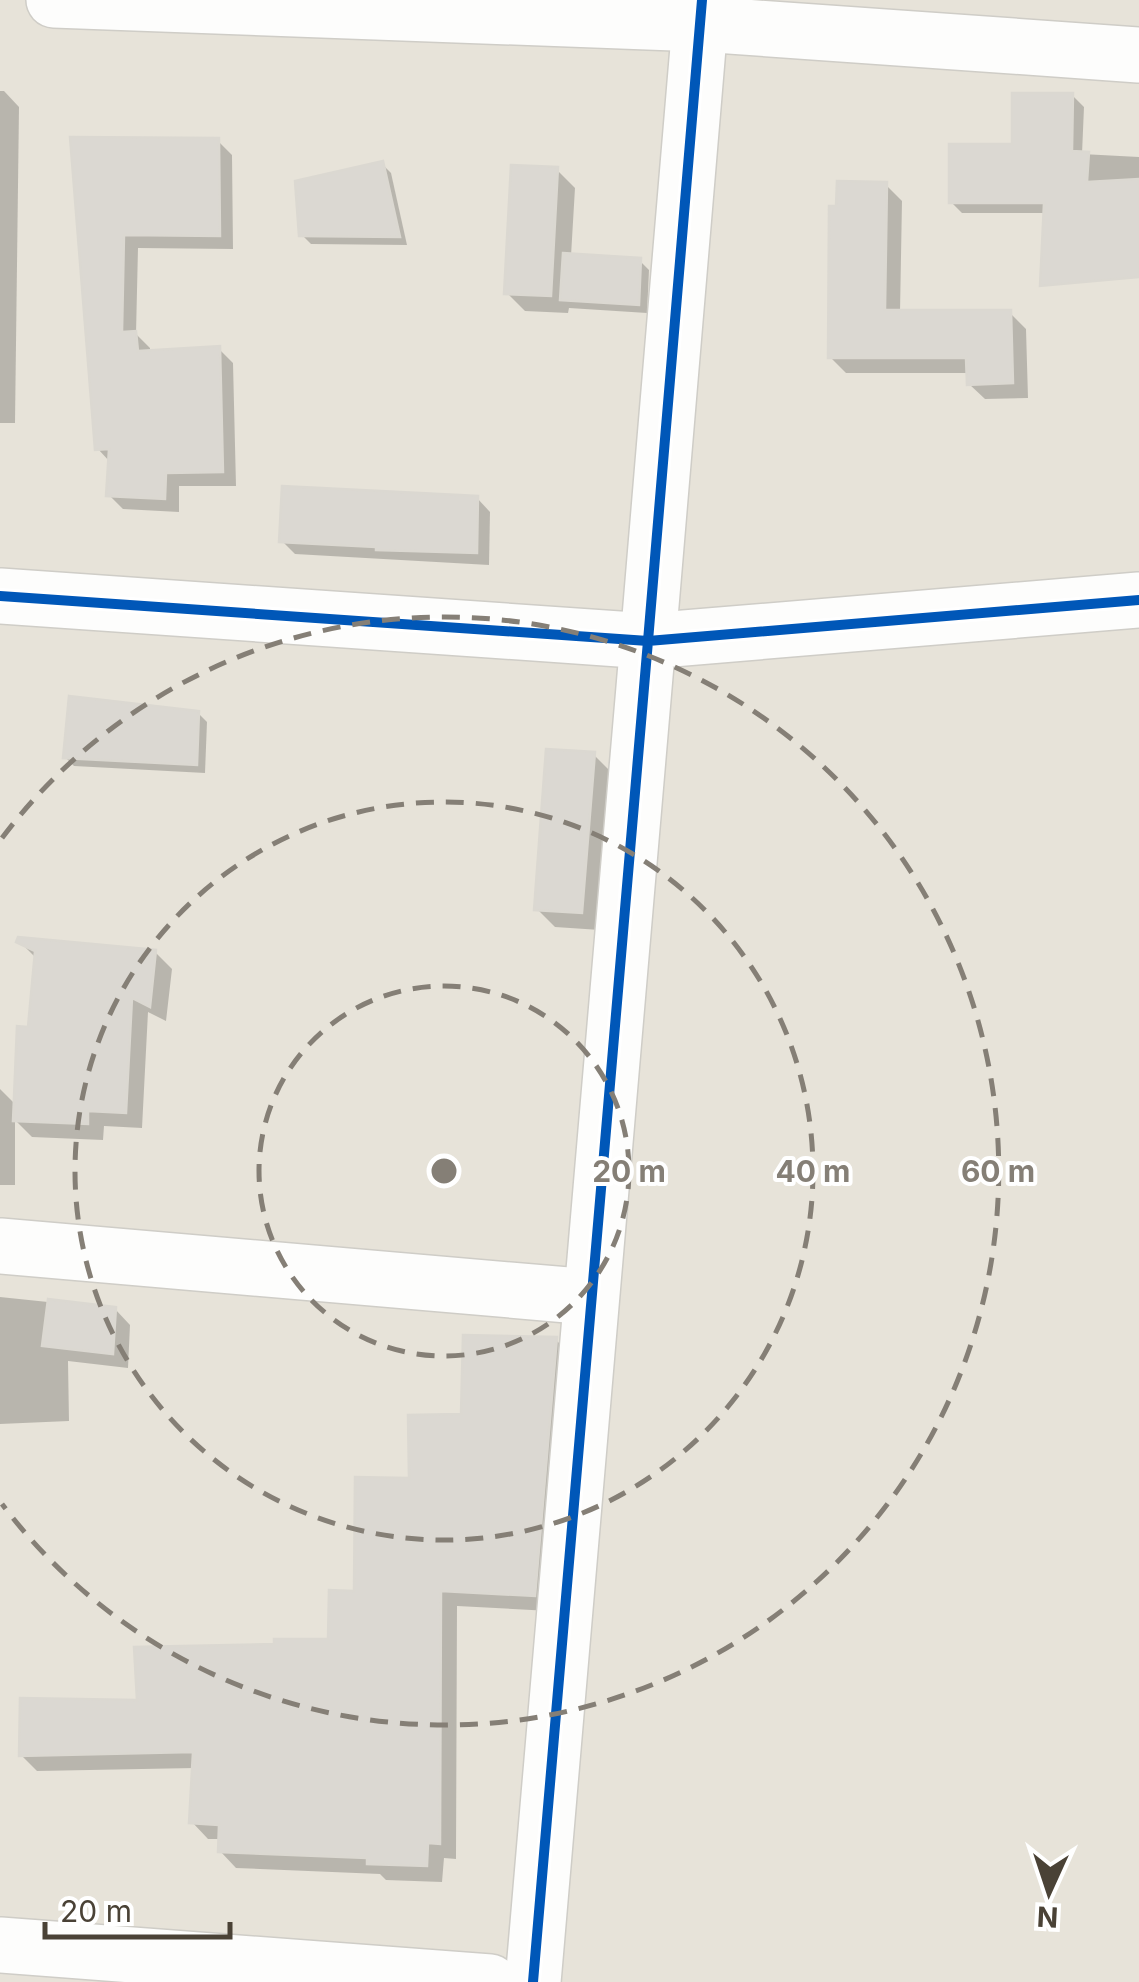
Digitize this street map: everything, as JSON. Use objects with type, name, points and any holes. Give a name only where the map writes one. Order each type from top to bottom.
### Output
[{"type":"street","points":[[54,0],[701,12],[1139,55]]},
{"type":"street","points":[[533,1982],[701,12]]},
{"type":"street","points":[[0,596],[648,641],[1139,600]]},
{"type":"street","points":[[0,1246],[591,1297]]},
{"type":"street","points":[[0,1945],[490,1982]]},
{"type":"shaded area","points":[[0,0],[1139,0],[1139,1982],[0,1982]]},
{"type":"building","points":[[1012,93],[1073,93],[1072,151],[1089,152],[1087,182],[1139,179],[1139,277],[1040,286],[1044,203],[949,203],[949,144],[1012,144]]},
{"type":"building","points":[[70,137],[219,138],[220,236],[124,235],[122,332],[136,331],[138,351],[220,346],[223,472],[166,473],[165,499],[106,496],[109,449],[95,450]]},
{"type":"building","points":[[383,161],[400,237],[299,236],[295,181]]},
{"type":"building","points":[[511,165],[558,167],[551,296],[504,294]]},
{"type":"building","points":[[837,181],[887,182],[885,310],[1011,310],[1013,383],[967,385],[966,358],[828,358],[829,206],[836,206]]},
{"type":"building","points":[[563,253],[641,258],[639,305],[560,300]]},
{"type":"building","points":[[282,486],[478,496],[477,553],[279,542]]},
{"type":"building","points":[[69,696],[199,711],[197,765],[63,758]]},
{"type":"building","points":[[546,749],[595,752],[582,913],[534,910]]},
{"type":"building","points":[[18,937],[156,950],[150,1007],[132,998],[126,1113],[88,1111],[88,1124],[13,1121],[17,1026],[28,1027],[35,951],[16,942]]},
{"type":"building","points":[[48,1299],[116,1307],[113,1354],[42,1346]]},
{"type":"building","points":[[463,1335],[557,1337],[535,1596],[441,1591],[440,1844],[428,1843],[427,1866],[367,1864],[367,1858],[218,1852],[219,1825],[189,1823],[193,1752],[19,1756],[20,1698],[137,1700],[134,1647],[328,1639],[329,1590],[354,1591],[355,1477],[409,1478],[408,1415],[461,1414]]},
{"type":"cycle path","points":[[0,596],[648,641],[702,0]]},
{"type":"cycle path","points":[[533,1982],[648,641],[1139,600]]}]
